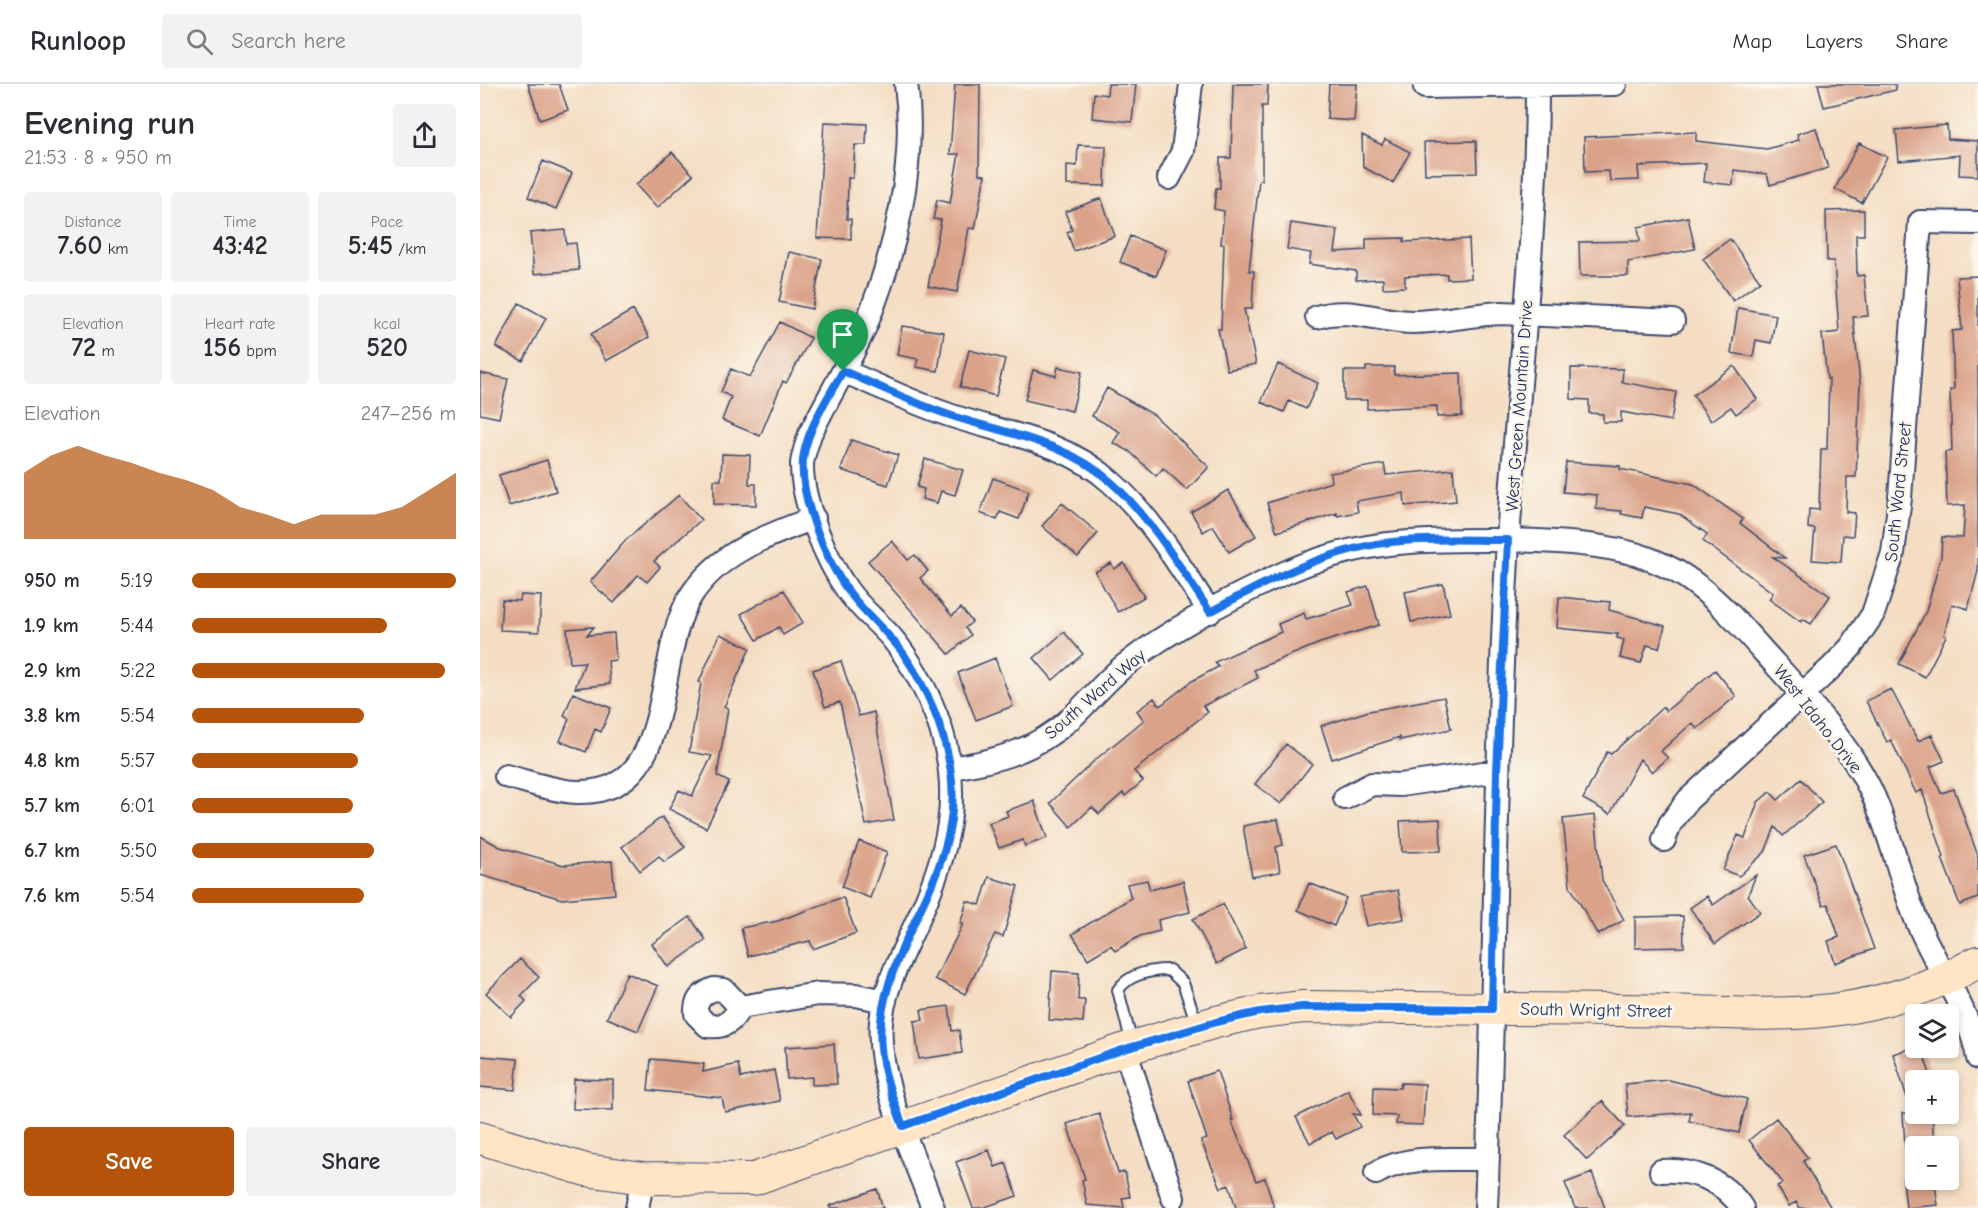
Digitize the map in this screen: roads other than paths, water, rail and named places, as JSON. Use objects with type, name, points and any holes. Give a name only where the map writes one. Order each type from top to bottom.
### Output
[{"type":"street","points":[[906,84],[908,120],[905,168],[894,234],[870,312],[843,371],[810,434],[804,450],[802,476],[814,518],[839,579],[857,603],[891,638],[917,675],[936,714],[951,768],[951,815],[941,862],[931,892],[896,966],[881,1022],[881,1054],[886,1081],[933,1208]]},
{"type":"street","points":[[1169,178],[1183,151],[1191,84]]},
{"type":"street","points":[[1425,87],[1615,84]]},
{"type":"street","name":"West Green Mountain Drive","points":[[1486,1208],[1497,771],[1508,540],[1535,199],[1537,85]]},
{"type":"street","name":"South Ward Street","points":[[1664,840],[1673,819],[1688,800],[1803,695],[1864,629],[1888,577],[1900,498],[1920,222],[1978,223]]},
{"type":"street","points":[[1317,317],[1342,312],[1389,321],[1426,322],[1479,314],[1526,314],[1673,321]]},
{"type":"street","points":[[843,371],[952,416],[1041,442],[1090,466],[1110,481],[1150,523],[1210,612]]},
{"type":"street","points":[[506,776],[576,792],[609,788],[627,777],[643,760],[653,738],[672,642],[684,608],[693,593],[716,567],[743,547],[814,518]]},
{"type":"street","name":"West Idaho Drive","points":[[1508,540],[1622,551],[1665,566],[1684,576],[1718,603],[1803,695],[1850,756],[1868,786],[1920,931],[1969,1025],[1978,1058]]},
{"type":"street","name":"South Ward Way","points":[[951,768],[997,760],[1035,745],[1070,719],[1122,668],[1162,639],[1282,574],[1357,548],[1401,541],[1508,540]]},
{"type":"street","points":[[1345,798],[1372,784],[1400,785],[1497,771]]},
{"type":"street","name":"South Wright Street","points":[[480,1138],[586,1170],[643,1178],[754,1179],[1129,1048],[1198,1027],[1260,1012],[1302,1007],[1772,1015],[1823,1013],[1893,1000],[1946,979],[1978,962]]},
{"type":"street","points":[[741,1007],[803,995],[831,993],[870,996],[885,1001]]},
{"type":"street","points":[[1129,1048],[1173,1198]]},
{"type":"street","points":[[1376,1173],[1387,1166],[1402,1163],[1488,1159]]},
{"type":"street","points":[[1661,1171],[1682,1171],[1703,1177],[1730,1192],[1742,1208]]},
{"type":"street","points":[[637,1208],[643,1178]]},
{"type":"lane","points":[[1129,1048],[1118,990],[1125,979],[1156,970],[1169,970],[1183,983],[1198,1027]]}]
